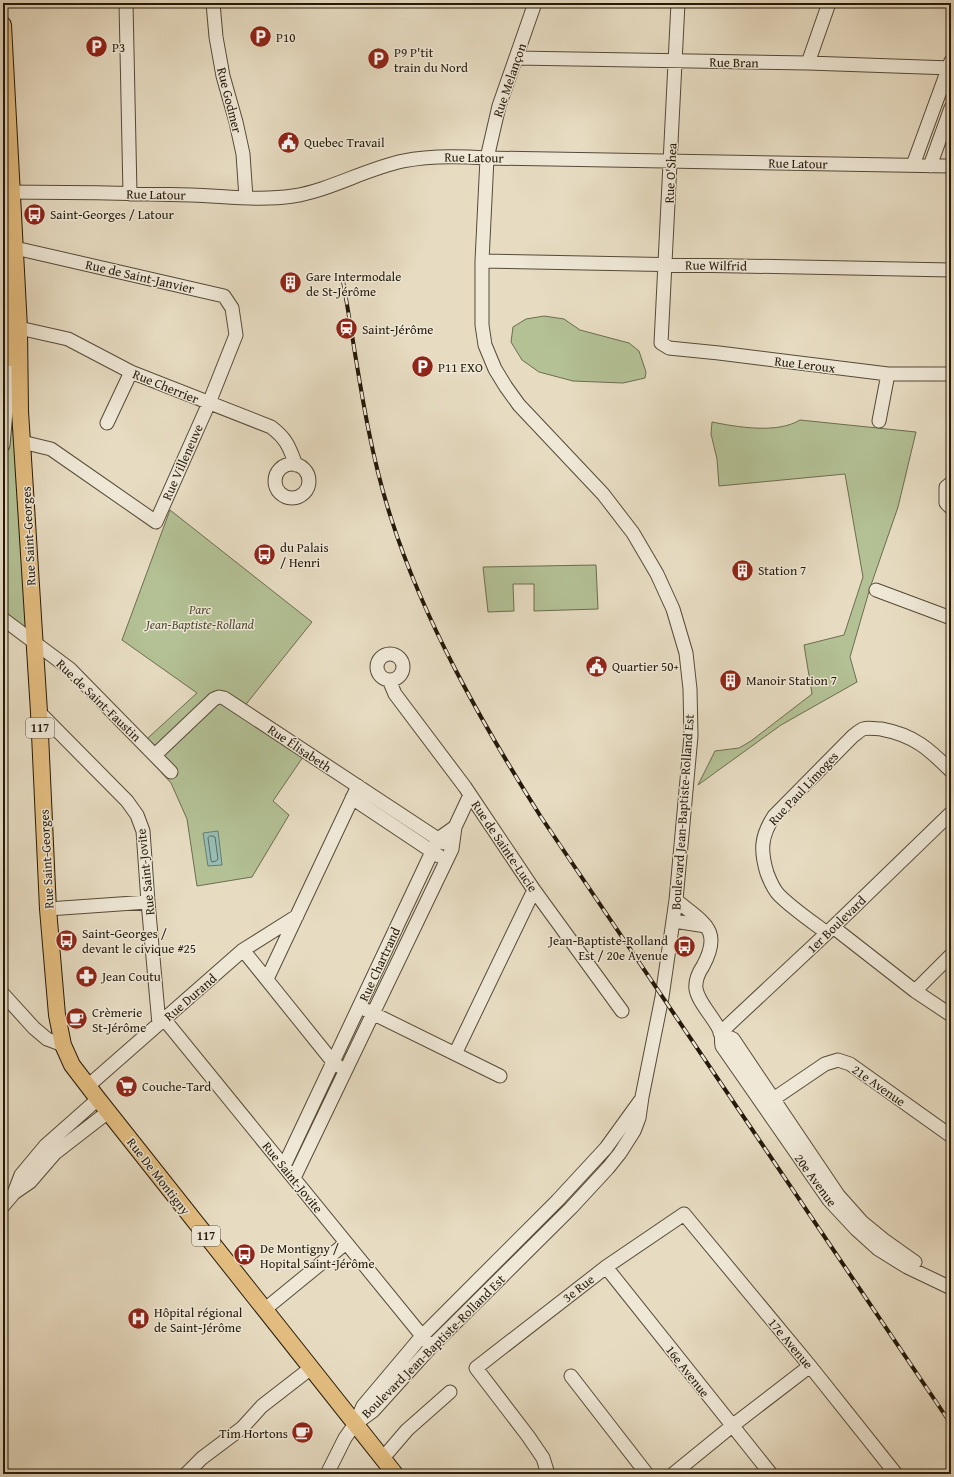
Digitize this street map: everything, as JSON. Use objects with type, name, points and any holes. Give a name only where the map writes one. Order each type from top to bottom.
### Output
[{"type":"main road","name":"Rue Saint-Georges","points":[[3,25],[9,245],[19,328],[10,414],[22,442],[39,712],[48,909],[56,1015],[63,1045]]},
{"type":"main road","name":"117","points":[[9,245],[7,326],[11,355],[10,414]]},
{"type":"main road","name":"Rue De Montigny","points":[[63,1045],[72,1065],[108,1112],[355,1424]]},
{"type":"main road","name":"117","points":[[355,1424],[395,1474]]},
{"type":"street","points":[[126,3],[130,194]]},
{"type":"street","name":"Rue Godmer","points":[[213,3],[216,37],[223,76],[243,154],[246,198]]},
{"type":"street","name":"Rue Melançon","points":[[487,158],[499,106],[536,3]]},
{"type":"street","name":"Rue O'Shea","points":[[661,343],[678,3]]},
{"type":"street","points":[[808,63],[829,3]]},
{"type":"street","name":"Rue Bran","points":[[516,58],[950,65]]},
{"type":"street","points":[[913,166],[950,65]]},
{"type":"street","points":[[930,166],[951,108]]},
{"type":"street","name":"Rue Latour","points":[[7,192],[246,198],[293,196],[312,192],[403,161],[430,157],[461,156],[487,158],[951,166]]},
{"type":"street","name":"Boulevard Jean-Baptiste-Rolland Est","points":[[355,1424],[373,1411],[431,1347],[571,1208],[608,1168],[634,1131],[639,1118],[662,997],[674,921],[691,736],[690,689],[686,653],[673,609],[657,574],[633,533],[603,494],[519,406],[495,369],[485,345],[482,325],[482,260],[487,158]]},
{"type":"street","name":"Rue de Saint-Janvier","points":[[9,245],[224,296],[232,308],[236,336]]},
{"type":"street","name":"Rue Wilfrid","points":[[482,260],[951,270]]},
{"type":"street","name":"Rue Cherrier","points":[[19,328],[68,339],[131,372],[271,427],[289,444],[296,465]]},
{"type":"street","name":"Rue Villeneuve","points":[[22,442],[51,449],[156,522],[209,403],[236,336]]},
{"type":"street","name":"Rue Leroux","points":[[661,343],[669,348],[888,374],[951,374]]},
{"type":"street","points":[[107,423],[131,372]]},
{"type":"street","points":[[879,421],[888,374]]},
{"type":"street","points":[[3,445],[10,414]]},
{"type":"street","points":[[951,483],[946,487],[946,503],[951,508]]},
{"type":"street","points":[[876,590],[951,618]]},
{"type":"street","name":"Rue de Saint-Faustin","points":[[3,619],[70,669],[171,772]]},
{"type":"street","name":"Rue de Sainte-Lucie","points":[[389,680],[394,694],[470,795],[534,890],[622,1011]]},
{"type":"street","name":"Rue Élisabeth","points":[[155,755],[214,699],[219,697],[224,698],[452,849]]},
{"type":"street","name":"Rue Saint-Jovite","points":[[39,712],[127,801],[137,815],[143,831],[148,902],[162,1021],[294,1178],[431,1347]]},
{"type":"street","name":"Rue Paul Limoges","points":[[951,771],[934,754],[915,740],[891,731],[871,728],[862,729],[853,736],[774,816],[767,827],[762,850],[763,861],[771,884],[779,894],[951,1015]]},
{"type":"street","points":[[267,979],[358,786]]},
{"type":"street","name":"Rue Chartrand","points":[[294,1178],[452,849],[455,827],[470,795]]},
{"type":"street","points":[[352,798],[446,861]]},
{"type":"street","name":"1er Boulevard","points":[[720,1033],[951,814]]},
{"type":"street","name":"Rue Chartrand","points":[[284,1166],[438,839],[455,827]]},
{"type":"street","points":[[455,1054],[534,890]]},
{"type":"street","points":[[676,900],[706,926]]},
{"type":"street","points":[[48,909],[148,902]]},
{"type":"street","name":"Rue Durand","points":[[88,1086],[243,950],[297,916]]},
{"type":"street","points":[[674,921],[706,926]]},
{"type":"street","name":"20e Avenue","points":[[706,926],[711,935],[711,946],[709,954],[696,981],[696,988],[700,1000],[720,1033],[722,1046],[768,1102],[838,1195],[862,1222],[911,1260],[951,1279]]},
{"type":"street","points":[[243,950],[333,1062],[345,1071]]},
{"type":"street","points":[[915,991],[951,954]]},
{"type":"street","points":[[3,994],[34,1028],[47,1039],[63,1045]]},
{"type":"street","points":[[359,1007],[500,1076]]},
{"type":"street","name":"21e Avenue","points":[[768,1102],[825,1064],[838,1060],[850,1064],[951,1136]]},
{"type":"street","name":"Boulevard Jean-Baptiste-Rolland Est","points":[[355,1424],[363,1406],[422,1336],[560,1198],[606,1148],[642,1097]]},
{"type":"street","points":[[14,1193],[21,1176],[46,1145],[98,1099]]},
{"type":"street","name":"20e Avenue","points":[[768,1102],[829,1200],[856,1229],[878,1249],[907,1267],[951,1288]]},
{"type":"street","points":[[311,1108],[324,1114]]},
{"type":"street","points":[[3,1206],[14,1193],[30,1182],[55,1153],[108,1112]]},
{"type":"street","points":[[560,1198],[571,1208]]},
{"type":"street","name":"3e Rue","points":[[548,1474],[543,1458],[476,1368],[606,1267],[684,1214]]},
{"type":"street","name":"17e Avenue","points":[[684,1214],[810,1366],[896,1474]]},
{"type":"street","points":[[527,1232],[537,1242]]},
{"type":"street","points":[[264,1310],[346,1243]]},
{"type":"street","name":"16e Avenue","points":[[606,1267],[771,1474]]},
{"type":"street","points":[[673,1474],[810,1366]]},
{"type":"street","points":[[186,1474],[202,1458],[242,1428],[262,1406],[311,1368]]},
{"type":"street","points":[[571,1376],[647,1474]]},
{"type":"street","points":[[383,1458],[407,1430],[450,1392]]},
{"type":"street","points":[[327,1474],[345,1438],[355,1424]]},
{"type":"green space","points":[[544,316],[564,319],[580,330],[629,343],[639,351],[646,372],[645,378],[623,383],[573,381],[539,372],[522,360],[511,342],[513,327],[526,319]]},
{"type":"green space","points":[[800,420],[916,432],[898,507],[870,588],[850,657],[857,682],[781,725],[698,785],[715,751],[739,748],[751,741],[812,694],[804,645],[844,635],[863,577],[845,474],[719,486],[717,459],[711,434],[712,422],[733,426],[769,428],[780,427]]},
{"type":"green space","points":[[13,429],[34,642],[3,619],[3,473],[9,431]]},
{"type":"green space","name":"Parc Jean-Baptiste-Rolland","points":[[170,510],[312,622],[239,713],[303,757],[273,801],[289,815],[252,877],[197,886],[187,819],[171,783],[138,747],[197,693],[122,640]]},
{"type":"green space","points":[[596,565],[598,609],[534,611],[534,584],[513,584],[514,611],[488,612],[483,567]]},
{"type":"water","points":[[218,831],[222,865],[208,866],[203,833]]},
{"type":"railway","points":[[343,281],[363,400],[382,489],[391,518],[420,596],[457,672],[498,746],[541,817],[951,1424]]},
{"type":"place","name":"P10","points":[[260,37]]},
{"type":"place","name":"P3","points":[[96,47]]},
{"type":"place","name":"P9 P'tit train du Nord","points":[[379,59]]},
{"type":"place","name":"Quebec Travail","points":[[288,142]]},
{"type":"place","name":"Saint-Georges / Latour","points":[[35,214]]},
{"type":"place","name":"Gare Intermodale de St-Jérôme","points":[[290,283]]},
{"type":"place","name":"Saint-Jérôme","points":[[346,329]]},
{"type":"place","name":"P11 EXO","points":[[422,367]]},
{"type":"place","name":"du Palais / Henri","points":[[264,554]]},
{"type":"place","name":"Station 7","points":[[742,570]]},
{"type":"place","name":"Quartier 50+","points":[[597,666]]},
{"type":"place","name":"Manoir Station 7","points":[[731,680]]},
{"type":"place","name":"Saint-Georges / devant le civique #25","points":[[66,940]]},
{"type":"place","name":"Jean-Baptiste-Rolland Est / 20e Avenue","points":[[684,947]]},
{"type":"place","name":"Jean Coutu","points":[[87,976]]},
{"type":"place","name":"Crèmerie St-Jérôme","points":[[76,1019]]},
{"type":"place","name":"Couche-Tard","points":[[126,1086]]},
{"type":"place","name":"De Montigny / Hopital Saint-Jérôme","points":[[245,1255]]},
{"type":"place","name":"Hôpital régional de Saint-Jérôme","points":[[138,1319]]},
{"type":"place","name":"Tim Hortons","points":[[303,1433]]}]
